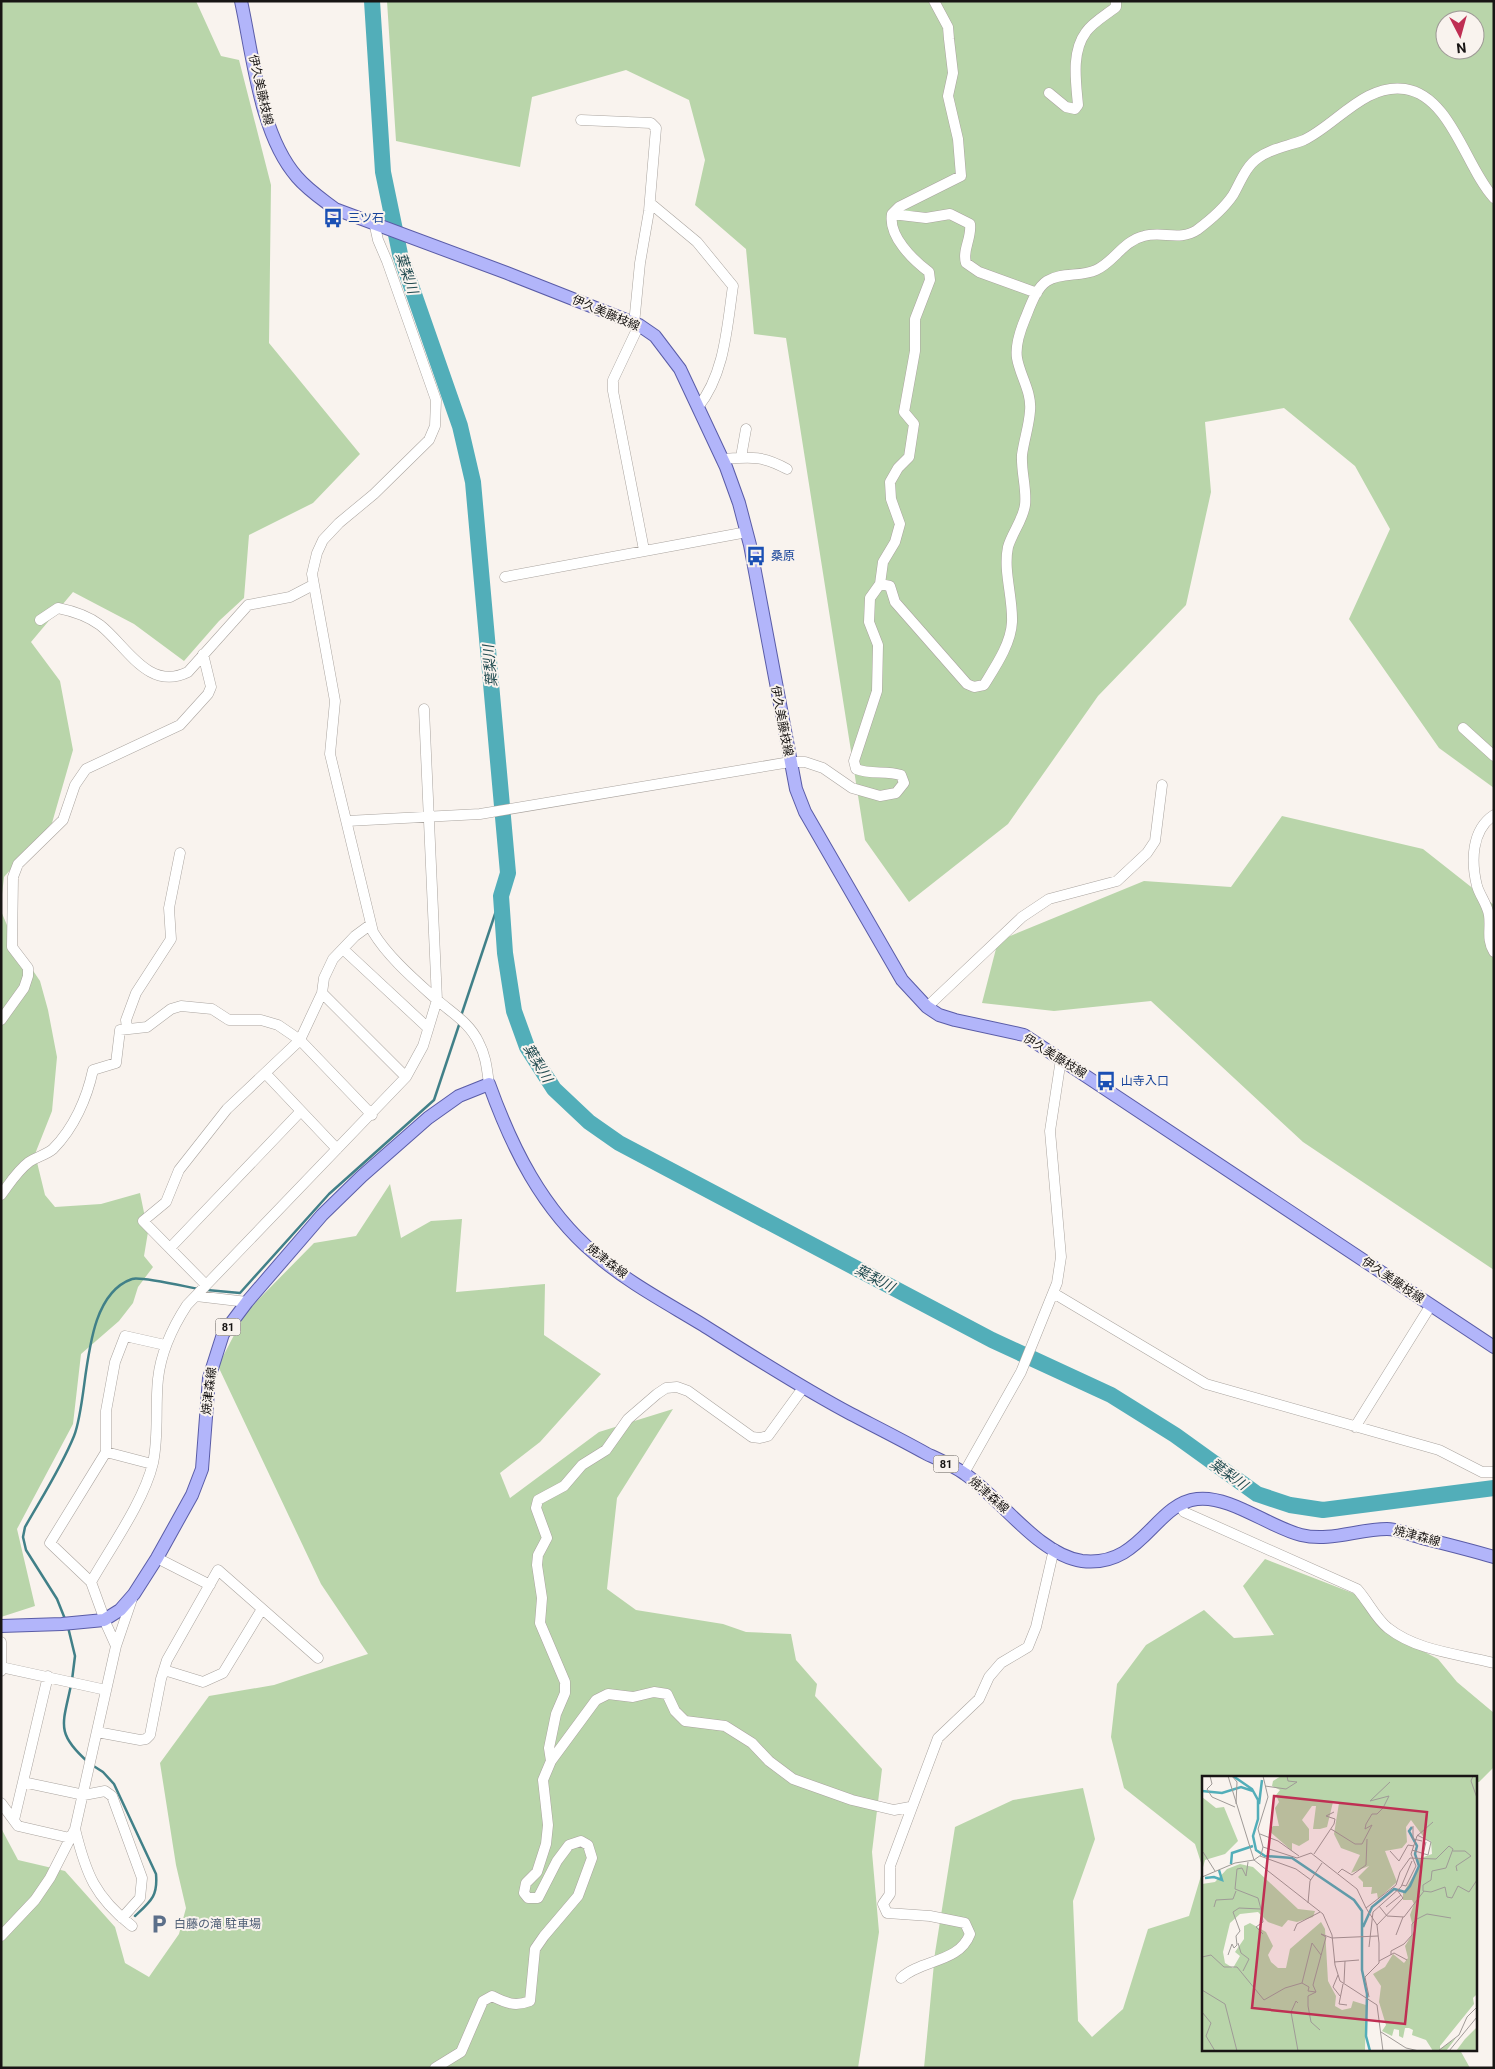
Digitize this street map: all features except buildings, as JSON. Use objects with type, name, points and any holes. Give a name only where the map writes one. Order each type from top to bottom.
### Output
[{"type":"main road","name":"伊久美藤枝線","points":[[241,1],[267,121],[284,160],[297,178],[335,209],[420,239],[637,325],[655,336],[669,352],[680,369],[698,407],[739,503],[747,532],[790,762],[796,789],[805,812],[902,980],[927,1007],[938,1015],[954,1020],[1024,1035],[1494,1347]]},
{"type":"main road","name":"焼津森線","points":[[104,1620],[120,1610],[134,1594],[157,1558],[192,1495],[202,1469],[209,1378],[214,1357],[223,1334],[246,1302],[322,1215],[362,1176],[428,1118],[459,1096],[489,1084],[505,1131],[527,1172],[569,1229],[595,1254],[628,1278],[803,1388],[964,1473],[996,1498],[1030,1533],[1071,1559],[1103,1561],[1117,1556],[1130,1550],[1180,1505],[1194,1499],[1208,1498],[1226,1503],[1271,1524],[1303,1535],[1339,1536],[1389,1529],[1494,1557]]},
{"type":"main road","points":[[1,1626],[67,1624],[104,1620]]},
{"type":"street","points":[[347,822],[480,814],[790,762],[805,762],[823,768],[852,788],[880,796],[896,793],[904,783],[902,775],[887,771],[866,773],[856,769],[854,761],[877,691],[878,645],[869,622],[870,598],[880,584],[883,562],[895,542],[900,524],[891,499],[890,482],[898,468],[909,457],[914,424],[904,412],[915,351],[915,319],[930,280],[929,272],[918,263],[892,228],[892,214],[899,207],[960,176],[958,139],[948,96],[953,73],[948,27],[934,1]]},
{"type":"street","points":[[1049,93],[1066,107],[1075,109],[1078,105],[1075,66],[1082,40],[1092,26],[1116,7],[1116,1]]},
{"type":"street","points":[[880,584],[890,586],[895,602],[967,684],[974,687],[984,685],[1009,637],[1012,623],[1007,558],[1008,546],[1025,504],[1022,454],[1031,409],[1017,356],[1018,342],[1037,294],[1046,282],[1054,278],[1095,271],[1106,264],[1131,241],[1142,236],[1188,234],[1198,229],[1231,198],[1251,164],[1258,157],[1304,140],[1362,101],[1390,90],[1404,89],[1415,92],[1426,98],[1436,108],[1459,138],[1476,174],[1494,198]]},
{"type":"street","points":[[581,120],[651,123],[656,128],[650,203],[640,263],[637,325],[613,380],[613,392],[644,550]]},
{"type":"street","points":[[650,203],[697,242],[733,286],[723,353],[706,398],[698,407]]},
{"type":"street","points":[[892,214],[926,218],[950,214],[970,224],[971,231],[964,256],[966,263],[979,272],[1037,294]]},
{"type":"street","points":[[378,224],[378,240],[436,400],[435,426],[429,440],[418,453],[374,494],[338,523],[323,540],[314,563],[313,585],[335,701],[330,754],[370,925],[385,948],[437,1000],[460,1018],[479,1041],[485,1058],[489,1084]]},
{"type":"street","points":[[741,457],[746,429]]},
{"type":"street","points":[[722,460],[741,457],[770,460],[787,469]]},
{"type":"street","points":[[505,577],[747,532]]},
{"type":"street","points":[[40,620],[58,608],[80,614],[100,625],[147,671],[170,677],[179,676],[188,672],[248,605],[290,597],[313,585]]},
{"type":"street","points":[[1,1020],[24,988],[28,976],[28,968],[12,947],[13,877],[18,864],[62,820],[75,785],[86,769],[180,725],[208,694],[211,687],[203,654]]},
{"type":"street","points":[[91,1582],[139,1498],[152,1464],[157,1444],[158,1380],[165,1345],[176,1322],[206,1285],[372,1115],[406,1077],[423,1046],[437,1000],[431,817],[424,709]]},
{"type":"street","points":[[1463,728],[1494,756]]},
{"type":"street","points":[[927,1007],[1022,917],[1049,899],[1117,881],[1147,854],[1155,841],[1162,785]]},
{"type":"street","points":[[1494,815],[1480,831],[1474,845],[1477,887],[1489,916],[1488,943],[1494,952]]},
{"type":"street","points":[[126,1029],[127,1015],[136,992],[171,939],[169,908],[180,853]]},
{"type":"street","points":[[206,1285],[143,1221],[166,1202],[179,1170],[227,1108],[266,1074],[300,1040],[322,993],[324,978],[333,959],[370,925]]},
{"type":"street","points":[[343,949],[428,1028]]},
{"type":"street","points":[[322,993],[406,1077]]},
{"type":"street","points":[[1,1195],[17,1172],[51,1150],[63,1137],[78,1113],[89,1089],[94,1070],[116,1063],[120,1030],[147,1027],[171,1009],[181,1006],[212,1009],[229,1020],[261,1020],[278,1025],[300,1040],[372,1115]]},
{"type":"street","points":[[964,1473],[1021,1372],[1055,1294],[1061,1257],[1050,1131],[1061,1059]]},
{"type":"street","points":[[266,1074],[337,1149]]},
{"type":"street","points":[[171,1248],[300,1112]]},
{"type":"street","points":[[1055,1294],[1206,1384],[1439,1450],[1482,1472],[1494,1472]]},
{"type":"street","points":[[196,1296],[246,1302]]},
{"type":"street","points":[[1355,1426],[1431,1305]]},
{"type":"street","points":[[116,1646],[104,1620],[91,1582],[50,1543],[106,1452],[106,1411],[115,1362],[125,1336],[165,1345]]},
{"type":"street","points":[[551,1762],[549,1748],[556,1714],[565,1693],[565,1682],[540,1623],[542,1598],[537,1565],[538,1554],[547,1538],[536,1508],[538,1500],[564,1486],[582,1465],[606,1450],[628,1419],[666,1388],[677,1387],[688,1391],[752,1437],[760,1438],[768,1436],[803,1388]]},
{"type":"street","points":[[106,1452],[152,1464]]},
{"type":"street","points":[[1180,1505],[1184,1512],[1357,1589],[1368,1600],[1387,1627],[1413,1643],[1494,1663]]},
{"type":"street","points":[[901,1978],[912,1968],[926,1966],[942,1957],[954,1954],[966,1945],[970,1934],[965,1923],[930,1916],[887,1913],[883,1904],[890,1894],[890,1866],[910,1807],[938,1738],[979,1699],[989,1676],[1001,1663],[1028,1647],[1036,1627],[1054,1549]]},
{"type":"street","points":[[157,1558],[210,1585]]},
{"type":"street","points":[[96,1732],[146,1739],[150,1735],[160,1679],[167,1660],[218,1570],[318,1658]]},
{"type":"street","points":[[1,1936],[35,1900],[50,1878],[73,1833],[84,1794],[116,1646],[134,1594]]},
{"type":"street","points":[[164,1670],[203,1682],[223,1673],[262,1609]]},
{"type":"street","points":[[1,1642],[2,1669],[48,1676],[106,1690]]},
{"type":"street","points":[[14,1820],[48,1676]]},
{"type":"street","points":[[436,2068],[461,2052],[483,2001],[492,1996],[508,2004],[519,2006],[530,2001],[535,1949],[578,1896],[592,1858],[588,1845],[581,1841],[569,1845],[557,1861],[538,1898],[528,1898],[524,1893],[526,1883],[537,1872],[546,1844],[548,1825],[543,1780],[551,1762],[596,1700],[608,1694],[633,1696],[668,1694],[675,1711],[685,1721],[725,1726],[752,1743],[769,1761],[793,1779],[852,1800],[894,1810],[910,1807]]},
{"type":"street","points":[[23,1782],[84,1794],[105,1791],[112,1796],[141,1871],[140,1898],[122,1918]]},
{"type":"street","points":[[1,1803],[18,1826],[73,1833]]},
{"type":"street","points":[[73,1833],[86,1871],[95,1889],[132,1926]]},
{"type":"green space","points":[[1,1],[196,1],[221,56],[239,60],[271,185],[269,343],[360,454],[313,503],[249,535],[244,598],[219,621],[184,661],[134,624],[73,592],[31,642],[60,681],[73,750],[52,823],[4,877],[1,903]]},
{"type":"green space","points":[[387,1],[1494,1],[1494,788],[1439,748],[1349,619],[1390,529],[1355,466],[1284,408],[1205,422],[1211,492],[1186,605],[1098,696],[1008,824],[909,902],[865,840],[786,338],[754,334],[746,249],[695,205],[705,160],[689,100],[626,70],[532,97],[520,167],[396,141]]},
{"type":"green space","points":[[1282,816],[1423,849],[1494,905],[1494,1270],[1303,1142],[1151,1001],[1054,1011],[982,1003],[998,941],[1144,881],[1231,887]]},
{"type":"green space","points":[[1,911],[15,944],[40,981],[57,1057],[52,1111],[35,1154],[45,1195],[55,1207],[101,1204],[140,1193],[148,1232],[144,1256],[153,1267],[138,1287],[133,1303],[119,1321],[81,1354],[73,1424],[17,1529],[35,1606],[1,1617]]},
{"type":"green space","points":[[390,1184],[401,1238],[431,1221],[462,1219],[456,1292],[545,1284],[544,1335],[601,1374],[540,1442],[500,1473],[510,1498],[599,1432],[673,1409],[617,1498],[607,1589],[636,1610],[723,1624],[746,1632],[791,1634],[796,1660],[817,1684],[815,1696],[882,1769],[872,1852],[879,1932],[858,2068],[1,2068],[1,1828],[18,1860],[65,1871],[115,1927],[125,1963],[149,1977],[179,1934],[186,1908],[176,1865],[160,1763],[209,1696],[274,1685],[368,1654],[321,1584],[218,1366],[246,1312],[314,1243],[356,1236]]},
{"type":"green space","points":[[1265,1559],[1355,1594],[1417,1648],[1438,1659],[1457,1682],[1494,1713],[1494,1767],[1479,1782],[1478,1776],[1202,1776],[1202,1866],[1195,1844],[1124,1788],[1111,1737],[1117,1684],[1146,1645],[1204,1610],[1234,1638],[1274,1635],[1243,1586]]},
{"type":"green space","points":[[1083,1788],[1095,1839],[1073,1901],[1078,2021],[1092,2037],[1123,2009],[1148,1929],[1189,1916],[1202,1872],[1202,2052],[1461,2052],[1470,2068],[924,2068],[935,1953],[955,1827],[1013,1800]]},
{"type":"waterway","name":"葉梨川","points":[[372,1],[383,172],[400,254],[460,426],[473,482],[508,873],[501,896],[505,953],[514,1011],[527,1047],[554,1089],[589,1122],[619,1143],[992,1340],[1111,1395],[1175,1435],[1257,1494],[1290,1505],[1323,1510],[1494,1488]]},
{"type":"waterway","points":[[461,1016],[501,896]]},
{"type":"waterway","points":[[207,1290],[240,1293],[329,1194],[434,1100],[460,1022]]},
{"type":"waterway","points":[[65,1619],[57,1599],[26,1550],[23,1537],[25,1527],[57,1471],[74,1436],[79,1419],[95,1326],[103,1306],[115,1289],[137,1278],[199,1289]]},
{"type":"waterway","points":[[68,1627],[75,1656],[72,1680]]},
{"type":"waterway","points":[[71,1685],[64,1727],[70,1743],[88,1762]]},
{"type":"waterway","points":[[92,1765],[103,1772],[114,1784],[156,1874],[156,1888],[152,1898],[135,1916]]},
{"type":"place","name":"三ツ石","points":[[333,218]]},
{"type":"place","name":"桑原","points":[[756,556]]},
{"type":"place","name":"山寺入口","points":[[1106,1081]]},
{"type":"place","name":"白藤の滝 駐車場","points":[[159,1924]]}]
